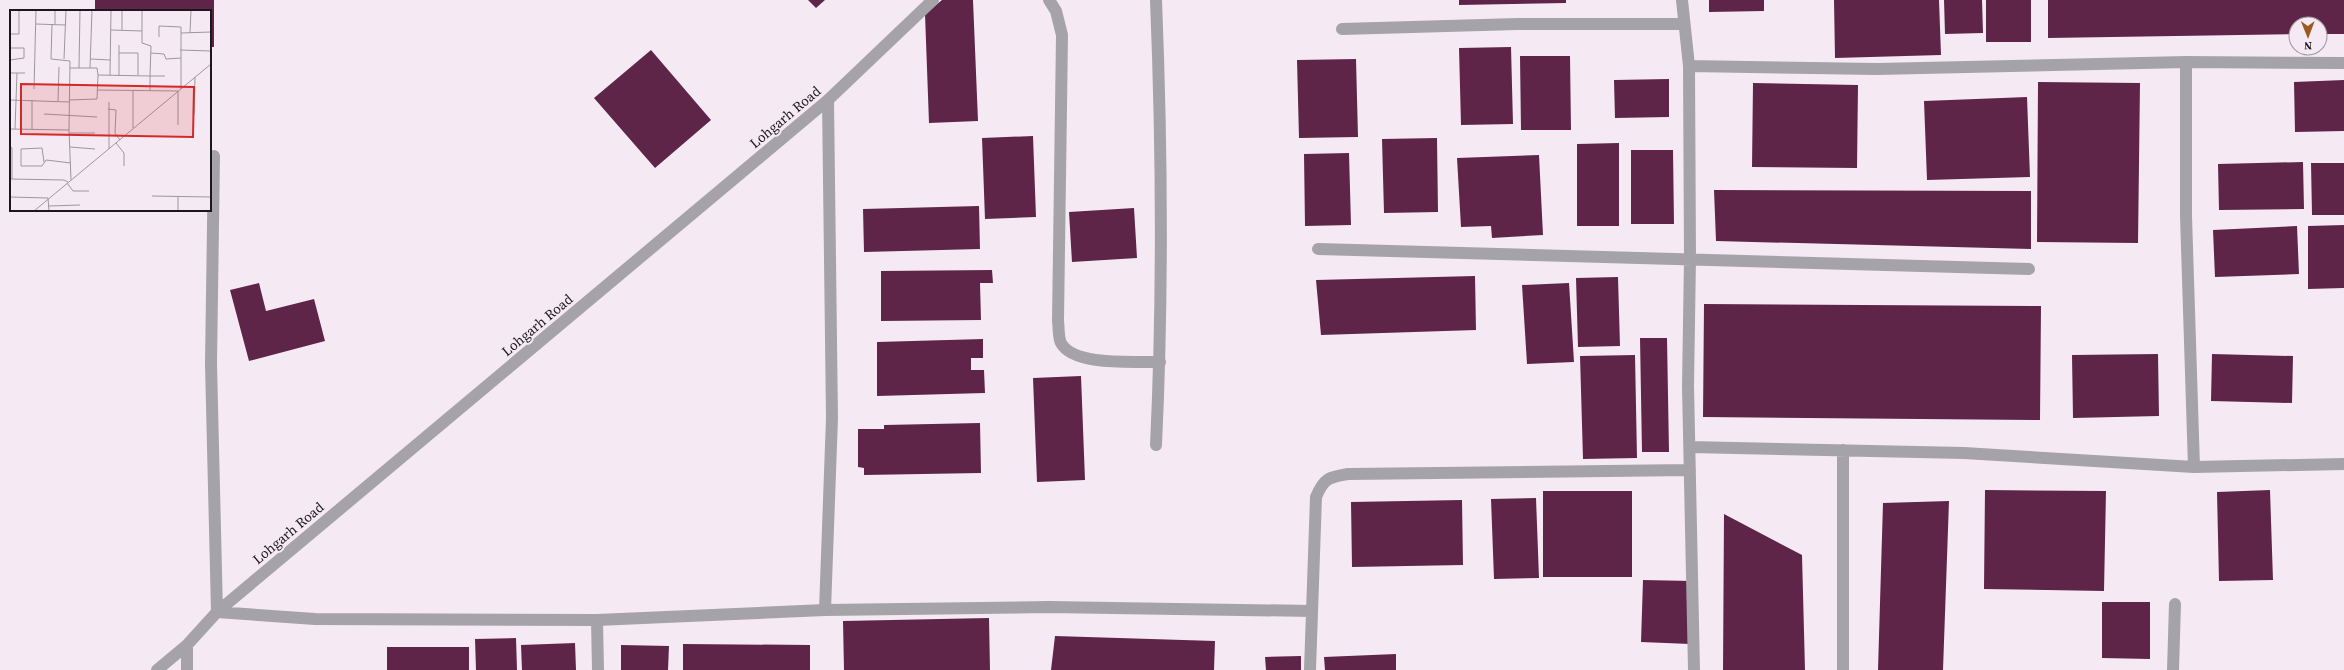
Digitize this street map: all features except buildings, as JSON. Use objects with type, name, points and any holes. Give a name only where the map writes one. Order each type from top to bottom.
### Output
[{"type":"street","name":"Lohgarh Road","points":[[157,670],[187,644],[217,612],[828,100],[933,0]]},
{"type":"street","points":[[1050,0],[1056,11],[1062,35],[1058,321],[1061,342],[1073,355],[1091,359],[1160,362]]},
{"type":"street","points":[[1156,0],[1159,64],[1160,362],[1156,445]]},
{"type":"street","points":[[1682,0],[1689,66],[1690,258],[1688,386],[1694,670]]},
{"type":"street","points":[[1342,29],[1517,24],[1684,24]]},
{"type":"street","points":[[1689,66],[1877,70],[2186,62],[2344,63]]},
{"type":"street","points":[[2186,62],[2186,216],[2194,467]]},
{"type":"street","points":[[825,610],[832,418],[828,100]]},
{"type":"street","points":[[214,156],[212,364],[217,612],[315,619],[597,620],[825,610],[1049,607],[1312,611]]},
{"type":"street","points":[[1318,249],[1690,258],[2029,269]]},
{"type":"street","points":[[1690,447],[1964,453],[2194,467],[2344,464]]},
{"type":"street","points":[[1843,450],[1843,670]]},
{"type":"street","points":[[1310,670],[1316,497],[1322,484],[1331,477],[1348,474],[1690,470]]},
{"type":"street","points":[[2173,670],[2175,604]]},
{"type":"street","points":[[597,620],[598,670]]},
{"type":"street","points":[[187,644],[187,670]]}]
